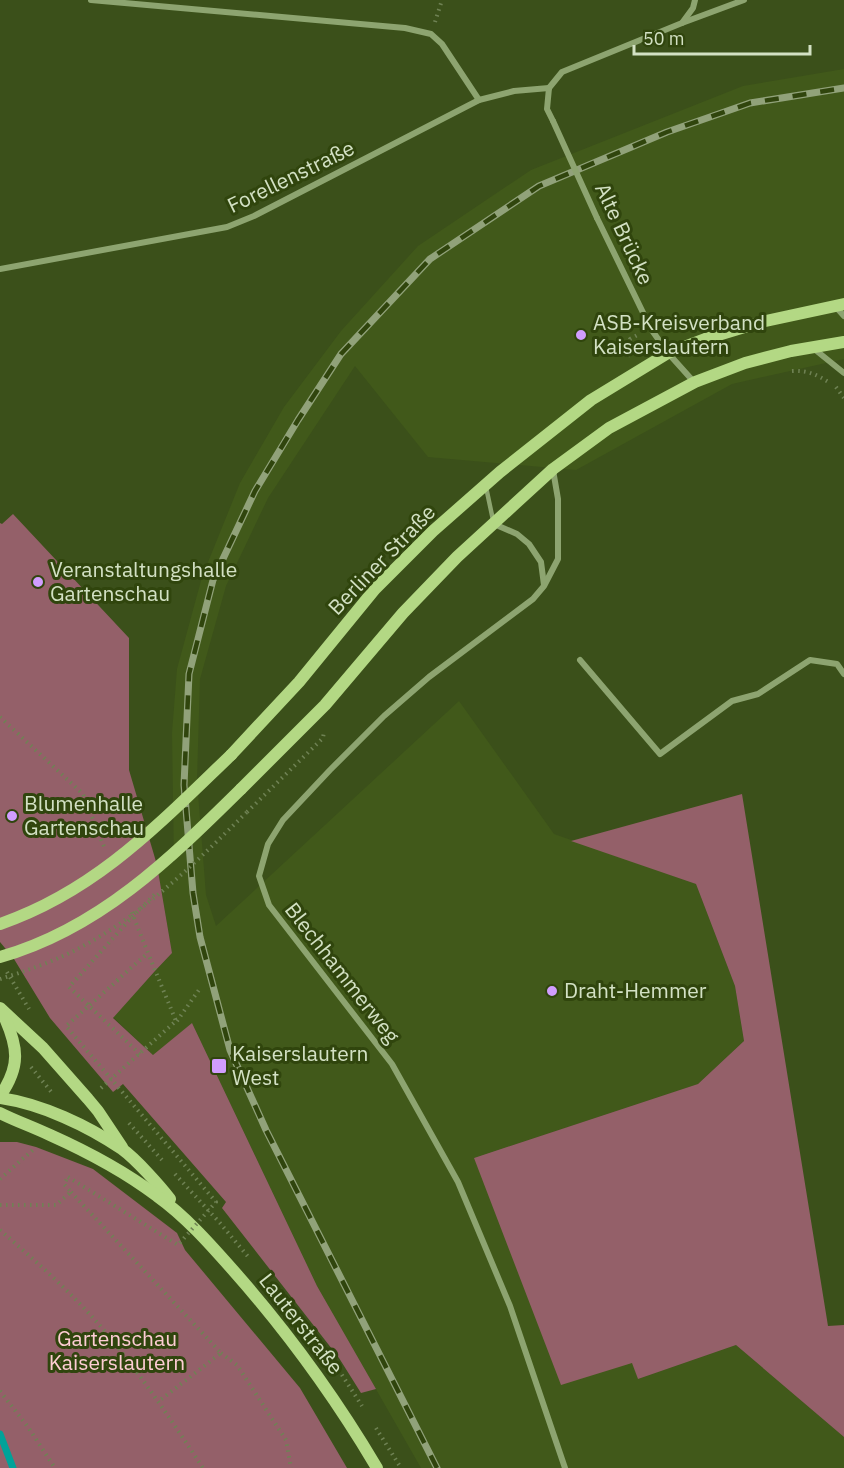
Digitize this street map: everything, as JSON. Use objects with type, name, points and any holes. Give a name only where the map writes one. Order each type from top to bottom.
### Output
[{"type":"main road","name":"Berliner Straße","points":[[0,924],[46,906],[84,884],[169,815],[231,755],[299,682],[375,589],[433,531],[485,485],[591,400],[668,353],[761,322],[839,305]]},
{"type":"main road","points":[[0,957],[16,953],[56,936],[92,916],[127,893],[179,848],[325,705],[403,613],[457,557],[553,469],[609,428],[694,382],[745,363],[791,351],[844,342]]},
{"type":"main road","points":[[0,1009],[44,1048],[98,1111],[124,1150]]},
{"type":"main road","name":"Lauterstraße","points":[[0,1009],[14,1038],[16,1052],[15,1064],[0,1097],[26,1103],[67,1119],[124,1150],[166,1194],[180,1214]]},
{"type":"main road","name":"Lauterstraße","points":[[0,1113],[105,1162],[158,1196],[180,1214],[252,1291],[287,1335],[336,1401],[377,1468]]},
{"type":"street","points":[[92,0],[153,3],[405,28],[431,34],[442,44],[479,100]]},
{"type":"street","points":[[682,23],[693,8],[695,0]]},
{"type":"street","points":[[549,88],[561,72],[744,0]]},
{"type":"street","name":"Forellenstraße","points":[[0,269],[227,227],[254,216],[479,100],[514,91],[549,88]]},
{"type":"street","name":"Alte Brücke","points":[[549,88],[547,109],[645,318],[668,353],[694,382]]},
{"type":"street","points":[[839,305],[844,316]]},
{"type":"street","points":[[813,348],[844,373]]},
{"type":"street","name":"Blechhammerweg","points":[[553,469],[558,499],[558,559],[544,586],[533,600],[429,677],[384,716],[330,770],[283,820],[268,843],[259,876],[269,905],[392,1064],[458,1182],[510,1306],[565,1468]]},
{"type":"street","points":[[494,524],[517,534],[529,544],[541,562],[544,586]]},
{"type":"street","points":[[580,660],[660,754],[732,701],[759,694],[810,660],[837,664],[844,674]]},
{"type":"lane","points":[[485,485],[494,524]]},
{"type":"path","points":[[431,34],[442,0]]},
{"type":"path","points":[[786,373],[796,370],[814,374],[838,388],[844,398]]},
{"type":"path","points":[[0,717],[83,794],[104,849],[110,843]]},
{"type":"path","points":[[140,1054],[69,987],[133,916],[177,873]]},
{"type":"path","points":[[128,905],[176,1021]]},
{"type":"path","points":[[148,953],[66,1026],[216,1202],[178,1245],[68,1177],[64,1184],[221,1353],[237,1365],[286,1440],[291,1468]]},
{"type":"path","points":[[99,1089],[176,1021],[201,987]]},
{"type":"path","points":[[15,1064],[30,1066],[58,1098]]},
{"type":"path","points":[[0,1205],[56,1205],[71,1192]]},
{"type":"path","points":[[0,1230],[53,1277],[111,1339],[159,1401],[203,1468]]},
{"type":"path","points":[[159,1401],[221,1353]]},
{"type":"path","points":[[0,1391],[56,1468]]},
{"type":"shaded area","points":[[844,69],[844,359],[732,384],[576,470],[428,457],[355,366],[268,498],[226,586],[200,679],[197,780],[206,895],[216,926],[459,701],[554,834],[696,884],[735,986],[744,1041],[698,1084],[474,1158],[633,1363],[638,1379],[736,1345],[844,1437],[844,1468],[421,1468],[317,1286],[192,1023],[154,1056],[113,1017],[172,953],[157,865],[174,862],[172,733],[177,669],[202,577],[240,483],[284,407],[341,331],[418,246],[531,170],[743,86]]},
{"type":"green space","points":[[13,514],[129,638],[129,770],[157,865],[172,953],[113,1018],[153,1055],[192,1023],[317,1286],[376,1389],[361,1393],[339,1358],[222,1208],[226,1202],[123,1084],[113,1092],[50,1018],[14,959],[0,942],[0,523],[2,524]]},
{"type":"green space","points":[[742,794],[828,1326],[844,1325],[844,1437],[736,1345],[638,1379],[632,1363],[561,1385],[474,1158],[698,1084],[744,1041],[735,986],[696,884],[571,841]]},
{"type":"green space","name":"Gartenschau Kaiserslautern","points":[[0,1142],[17,1142],[36,1147],[93,1169],[177,1233],[185,1250],[300,1388],[347,1468],[0,1468]]},
{"type":"waterway","points":[[0,1434],[13,1468]]},
{"type":"railway","points":[[437,1468],[266,1130],[230,1050],[200,937],[193,893],[184,785],[189,674],[213,580],[255,491],[341,354],[430,259],[539,186],[667,132],[750,103],[844,88]]},
{"type":"place","name":"ASB-Kreisverband Kaiserslautern","points":[[581,335]]},
{"type":"place","name":"Veranstaltungshalle Gartenschau","points":[[38,582]]},
{"type":"place","name":"Blumenhalle Gartenschau","points":[[12,816]]},
{"type":"place","name":"Draht-Hemmer","points":[[552,991]]},
{"type":"place","name":"Kaiserslautern West","points":[[219,1066]]}]
